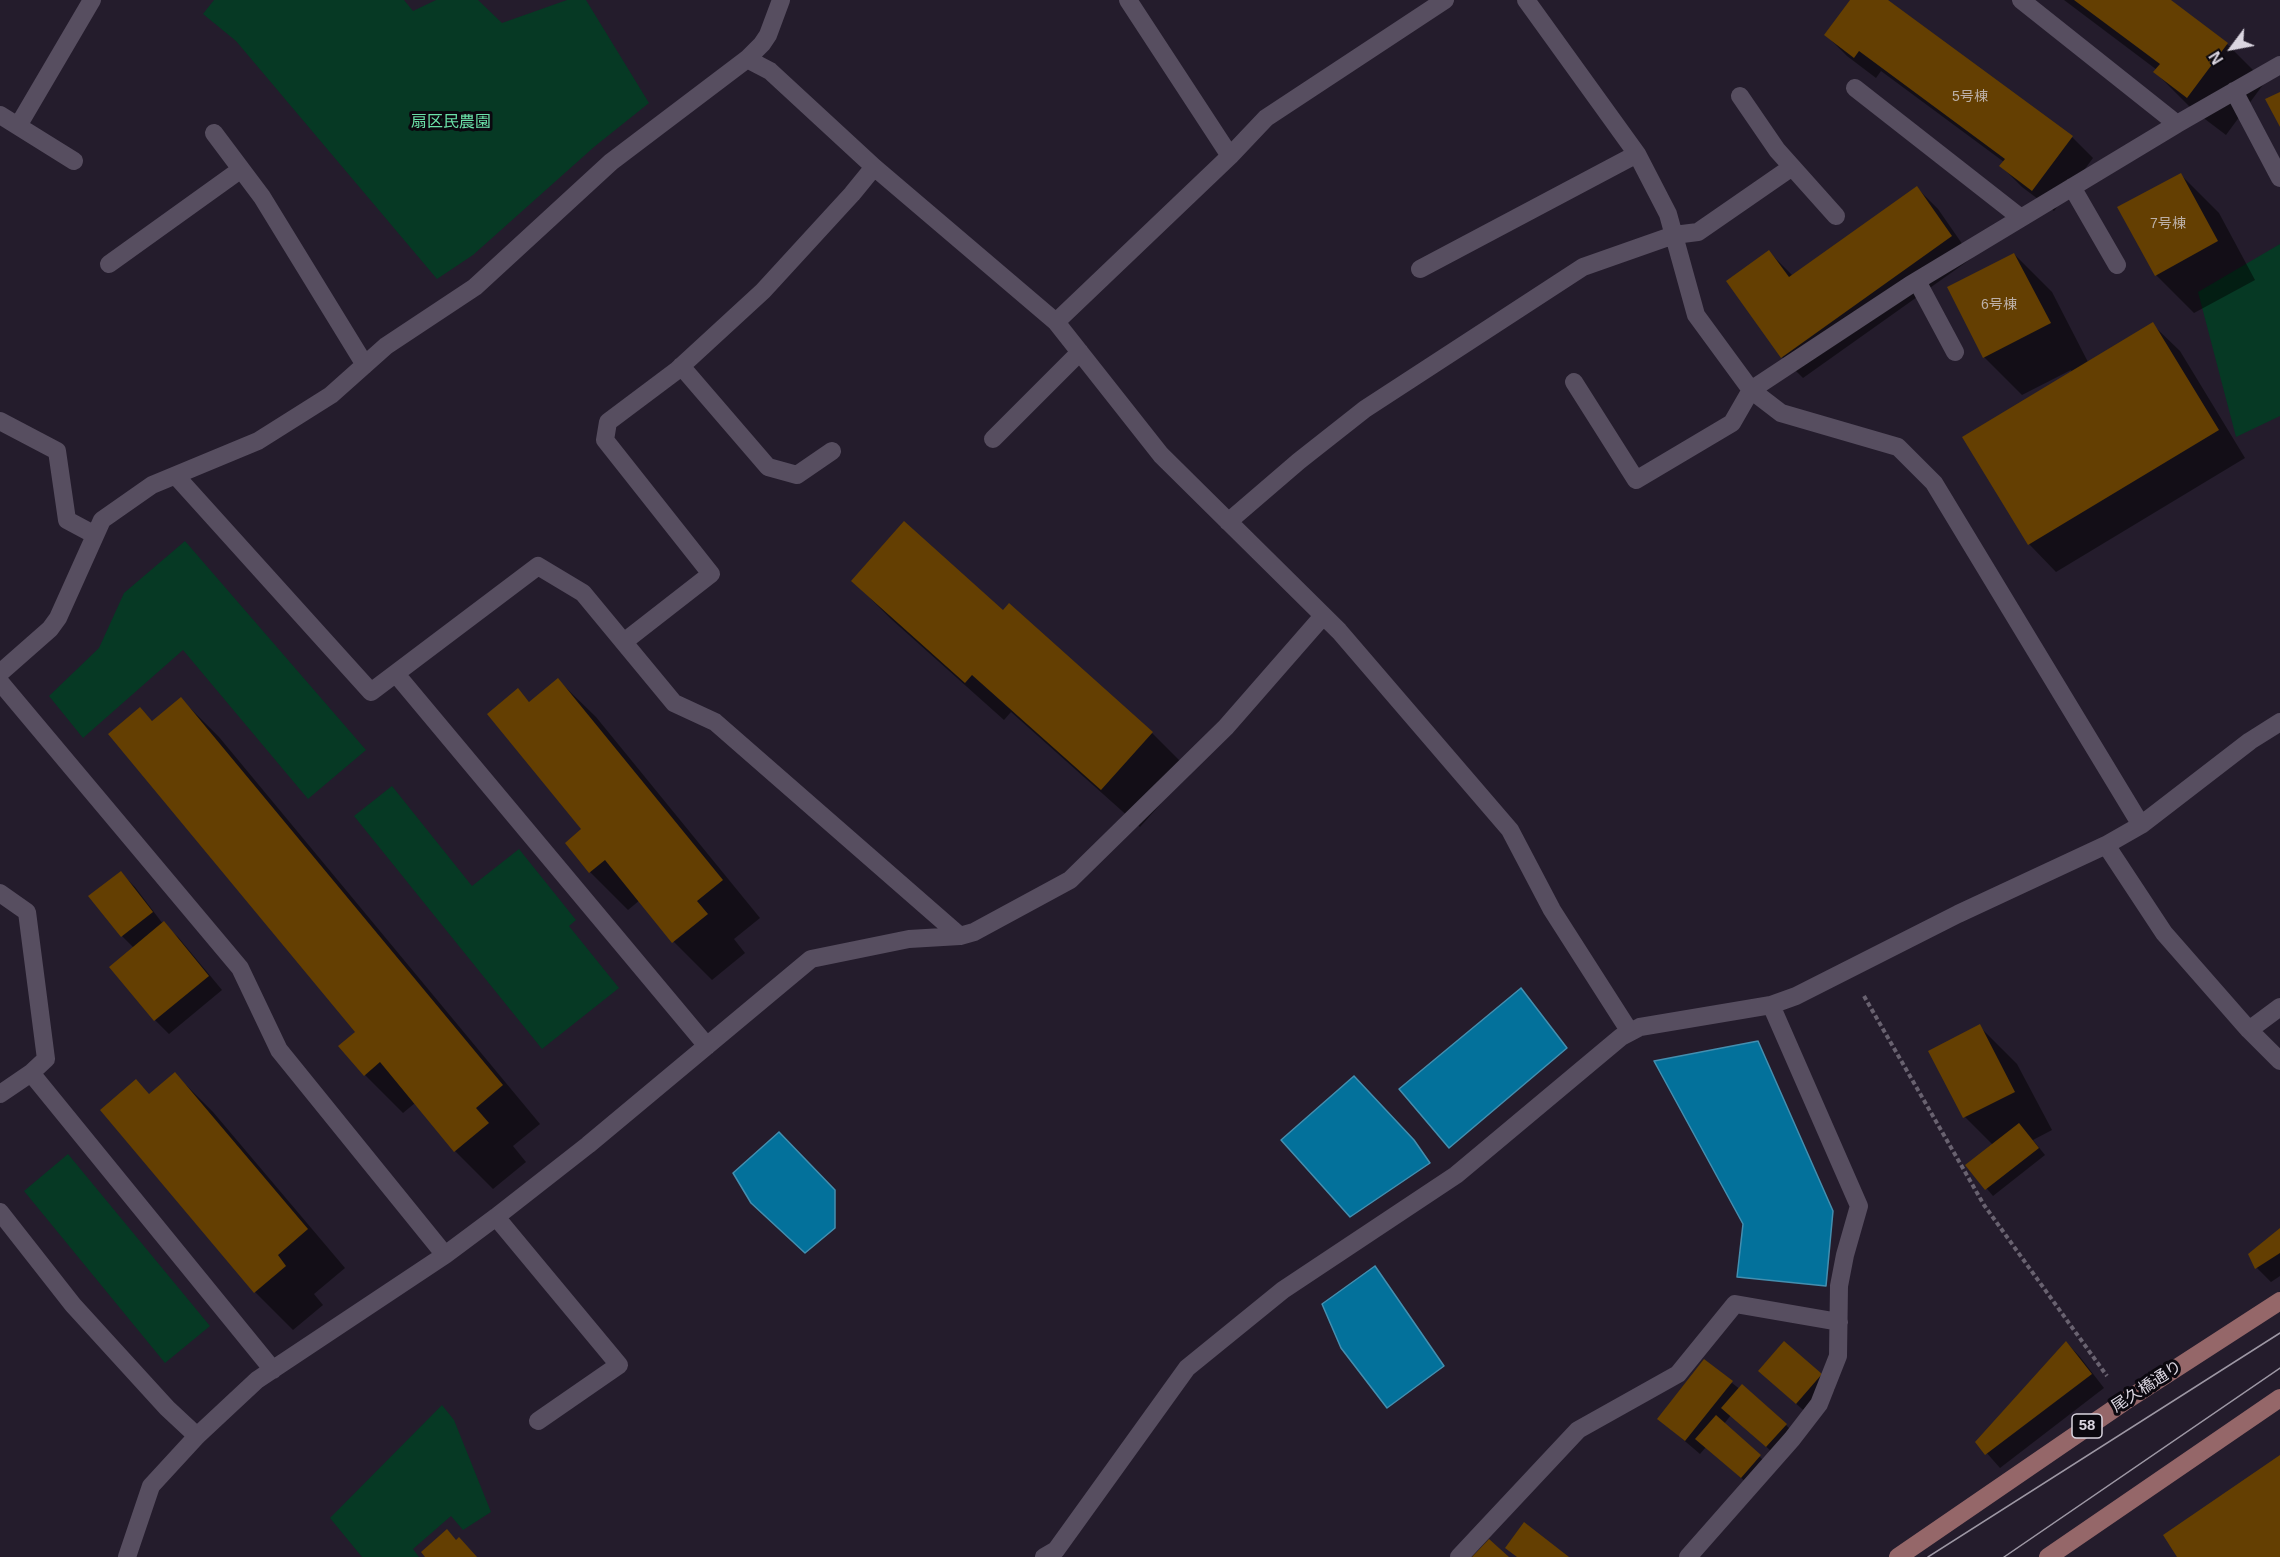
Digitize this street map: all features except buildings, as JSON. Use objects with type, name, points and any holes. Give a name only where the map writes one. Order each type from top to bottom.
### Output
[{"type":"main road","name":"尾久橋通り","points":[[1898,1557],[2124,1401],[2280,1301]]},
{"type":"main road","points":[[2048,1557],[2280,1398]]},
{"type":"street","points":[[18,126],[92,0]]},
{"type":"street","points":[[0,673],[50,629],[58,618],[102,520],[152,485],[258,441],[331,395],[386,346],[475,287],[611,162],[762,44],[768,35],[781,0]]},
{"type":"street","points":[[1128,0],[1230,156]]},
{"type":"street","points":[[1056,322],[1230,156],[1266,118],[1445,0]]},
{"type":"street","points":[[1526,0],[1637,154],[1668,214],[1696,315],[1751,390],[1781,413],[1898,447],[1934,483],[2141,825]]},
{"type":"street","points":[[2021,0],[2177,124]]},
{"type":"street","points":[[747,58],[770,71],[873,167],[1056,322],[1161,455],[1339,631],[1510,830],[1552,910],[1630,1032]]},
{"type":"street","points":[[1574,382],[1636,480],[1732,423],[1751,390],[1917,281],[2177,124],[2280,65]]},
{"type":"street","points":[[1855,88],[2021,218]]},
{"type":"street","points":[[2234,91],[2280,177]]},
{"type":"street","points":[[1740,96],[1777,150],[1836,216]]},
{"type":"street","points":[[0,115],[74,161]]},
{"type":"street","points":[[214,134],[262,197],[365,365]]},
{"type":"street","points":[[1420,269],[1637,154]]},
{"type":"street","points":[[624,641],[711,574],[605,440],[608,422],[681,366],[763,291],[852,194],[873,167]]},
{"type":"street","points":[[1228,522],[1299,461],[1365,409],[1583,267],[1674,235],[1698,232],[1792,167]]},
{"type":"street","points":[[109,264],[240,170]]},
{"type":"street","points":[[2072,187],[2117,265]]},
{"type":"street","points":[[1917,281],[1955,352]]},
{"type":"street","points":[[993,439],[1080,352]]},
{"type":"street","points":[[681,366],[768,467],[797,475],[832,451]]},
{"type":"street","points":[[0,421],[57,451],[67,520],[94,535]]},
{"type":"street","points":[[176,476],[371,692],[538,566],[583,593],[674,703],[715,722],[960,936]]},
{"type":"street","points":[[127,1557],[151,1486],[197,1436],[257,1380],[445,1255],[588,1145],[812,959],[909,939],[960,936],[974,932],[1070,880],[1226,727],[1323,616]]},
{"type":"street","points":[[396,674],[707,1046]]},
{"type":"street","points":[[0,682],[240,968],[279,1050],[445,1255]]},
{"type":"street","points":[[1046,1556],[1056,1550],[1187,1368],[1283,1290],[1456,1175],[1621,1037],[1640,1027],[1772,1005],[1796,996],[1958,914],[2106,846],[2141,825],[2250,741],[2280,722]]},
{"type":"street","points":[[2106,846],[2164,933],[2249,1030],[2277,1053]]},
{"type":"street","points":[[0,893],[27,912],[46,1059],[31,1073],[0,1094]]},
{"type":"street","points":[[1688,1557],[1792,1439],[1819,1404],[1838,1356],[1839,1286],[1859,1206],[1772,1005]]},
{"type":"street","points":[[2249,1030],[2280,1007]]},
{"type":"street","points":[[31,1073],[273,1370]]},
{"type":"street","points":[[0,1212],[73,1305],[167,1408],[197,1436]]},
{"type":"street","points":[[496,1216],[619,1365],[538,1421]]},
{"type":"street","points":[[1459,1557],[1578,1430],[1678,1374],[1735,1304],[1839,1322]]},
{"type":"path","points":[[1850,970],[1984,1205],[2124,1401]]},
{"type":"green space","name":"扇区民農園","points":[[214,0],[404,0],[413,11],[436,0],[478,0],[502,23],[567,0],[586,0],[649,103],[594,147],[473,255],[437,279],[236,41],[203,14]]},
{"type":"green space","points":[[2280,244],[2280,416],[2236,437],[2198,292]]},
{"type":"green space","points":[[185,541],[366,750],[308,799],[183,650],[83,738],[49,696],[99,648],[124,593]]},
{"type":"green space","points":[[392,786],[472,886],[519,849],[576,920],[569,926],[619,988],[542,1049],[354,816]]},
{"type":"green space","points":[[68,1154],[210,1326],[165,1363],[24,1191]]},
{"type":"green space","points":[[442,1405],[454,1420],[491,1512],[463,1530],[451,1516],[413,1549],[419,1557],[362,1557],[330,1518]]},
{"type":"water","points":[[1521,988],[1567,1048],[1449,1148],[1399,1089]]},
{"type":"water","points":[[1758,1041],[1833,1211],[1826,1286],[1737,1277],[1743,1224],[1654,1061]]},
{"type":"water","points":[[1354,1076],[1414,1140],[1430,1163],[1350,1217],[1281,1140]]},
{"type":"water","points":[[779,1132],[835,1190],[835,1228],[805,1253],[751,1203],[733,1173]]},
{"type":"water","points":[[1375,1266],[1444,1366],[1387,1408],[1341,1348],[1322,1304]]},
{"type":"tram line","points":[[1928,1557],[2280,1333]]},
{"type":"tram line","points":[[2004,1557],[2280,1368]]}]
